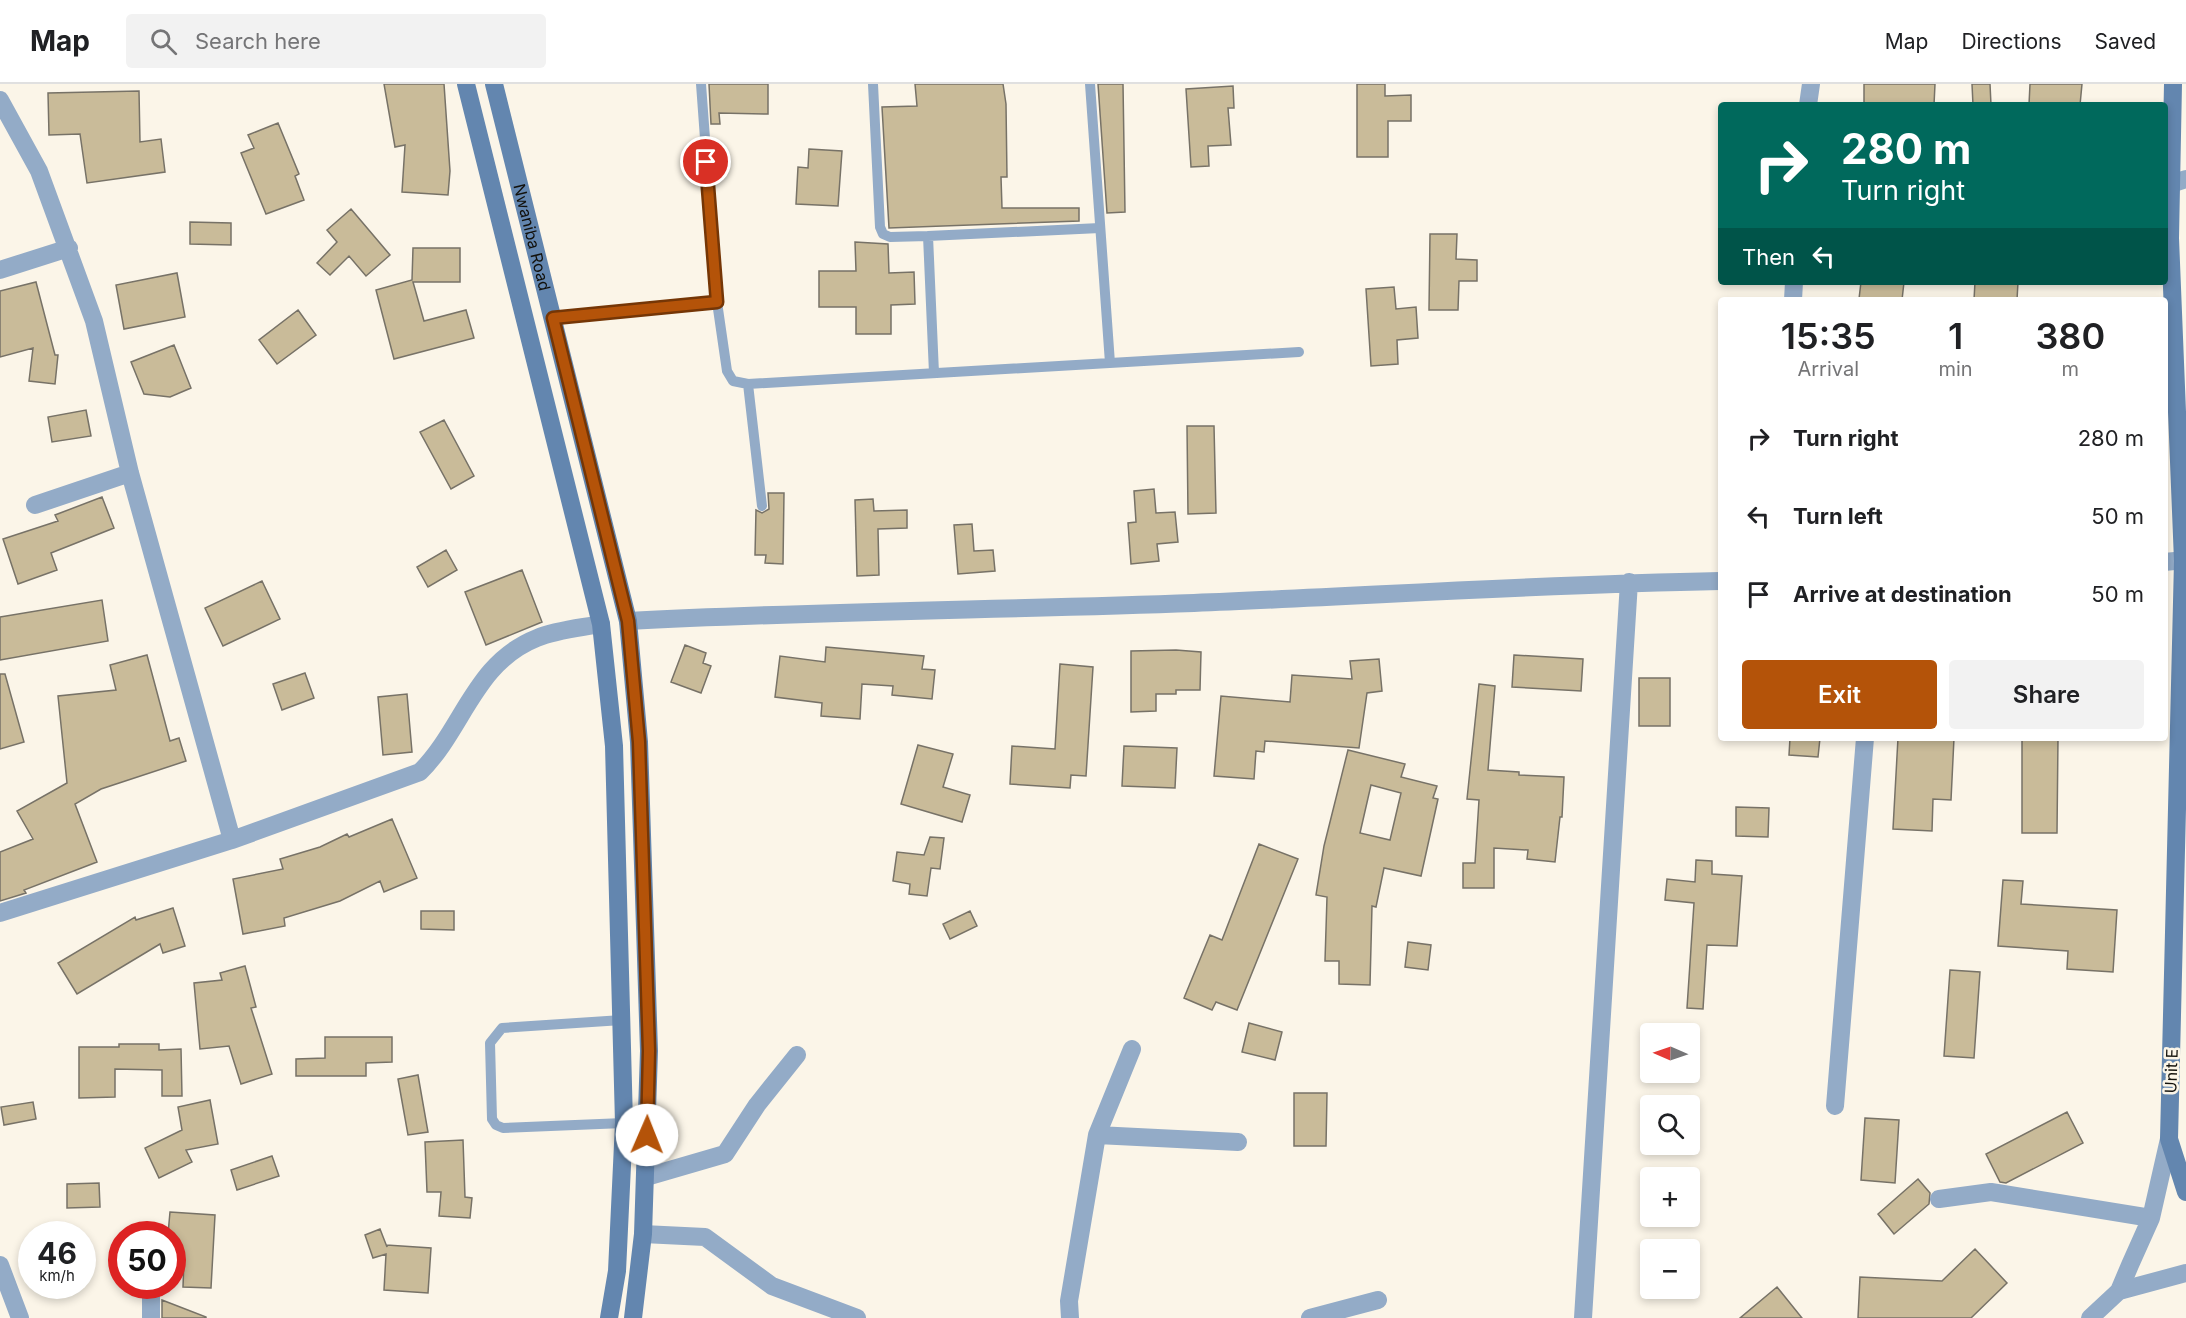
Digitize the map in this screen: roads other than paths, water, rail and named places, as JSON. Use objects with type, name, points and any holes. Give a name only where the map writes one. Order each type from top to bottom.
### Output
[{"type":"main road","points":[[466,84],[601,624],[614,746],[624,1123],[616,1271],[609,1318]]},
{"type":"main road","name":"Nwaniba Road","points":[[494,84],[628,621],[640,754],[649,1051],[643,1234],[633,1318]]},
{"type":"main road","name":"Unit E","points":[[2173,84],[2178,182],[2170,238],[2178,561],[2169,1140],[2186,1192]]},
{"type":"street","points":[[1808,102],[1811,84]]},
{"type":"street","points":[[0,100],[39,171],[94,321],[130,473],[232,840]]},
{"type":"street","points":[[0,270],[69,248]]},
{"type":"street","points":[[35,505],[130,473]]},
{"type":"street","points":[[628,621],[773,613],[1203,603],[1629,582],[1718,581]]},
{"type":"street","points":[[1583,1318],[1629,582]]},
{"type":"street","points":[[0,913],[232,840],[420,772],[434,759],[488,671],[513,650],[538,637],[601,624]]},
{"type":"street","points":[[1836,1106],[1865,741]]},
{"type":"street","points":[[1070,1318],[1075,1260],[1097,1135],[1131,1049]]},
{"type":"street","points":[[646,1177],[725,1154],[757,1105],[797,1055]]},
{"type":"street","points":[[1097,1135],[1238,1142]]},
{"type":"street","points":[[2090,1318],[2119,1291],[2151,1218],[2169,1140]]},
{"type":"street","points":[[1939,1199],[1991,1192],[2151,1218]]},
{"type":"street","points":[[643,1234],[705,1237],[772,1286],[857,1318]]},
{"type":"street","points":[[0,1265],[20,1318]]},
{"type":"street","points":[[2119,1291],[2186,1273]]},
{"type":"street","points":[[151,1299],[151,1318]]},
{"type":"street","points":[[1310,1318],[1378,1300]]},
{"type":"lane","points":[[701,84],[717,302],[727,371],[733,381],[748,384],[1299,352]]},
{"type":"lane","points":[[873,84],[880,226],[883,234],[890,237],[928,236],[1100,228]]},
{"type":"lane","points":[[1090,84],[1110,363]]},
{"type":"lane","points":[[928,236],[934,373]]},
{"type":"lane","points":[[553,318],[717,302]]},
{"type":"lane","points":[[748,384],[762,506]]},
{"type":"lane","points":[[622,1020],[502,1028],[490,1042],[492,1119],[496,1125],[503,1128],[624,1123]]}]
